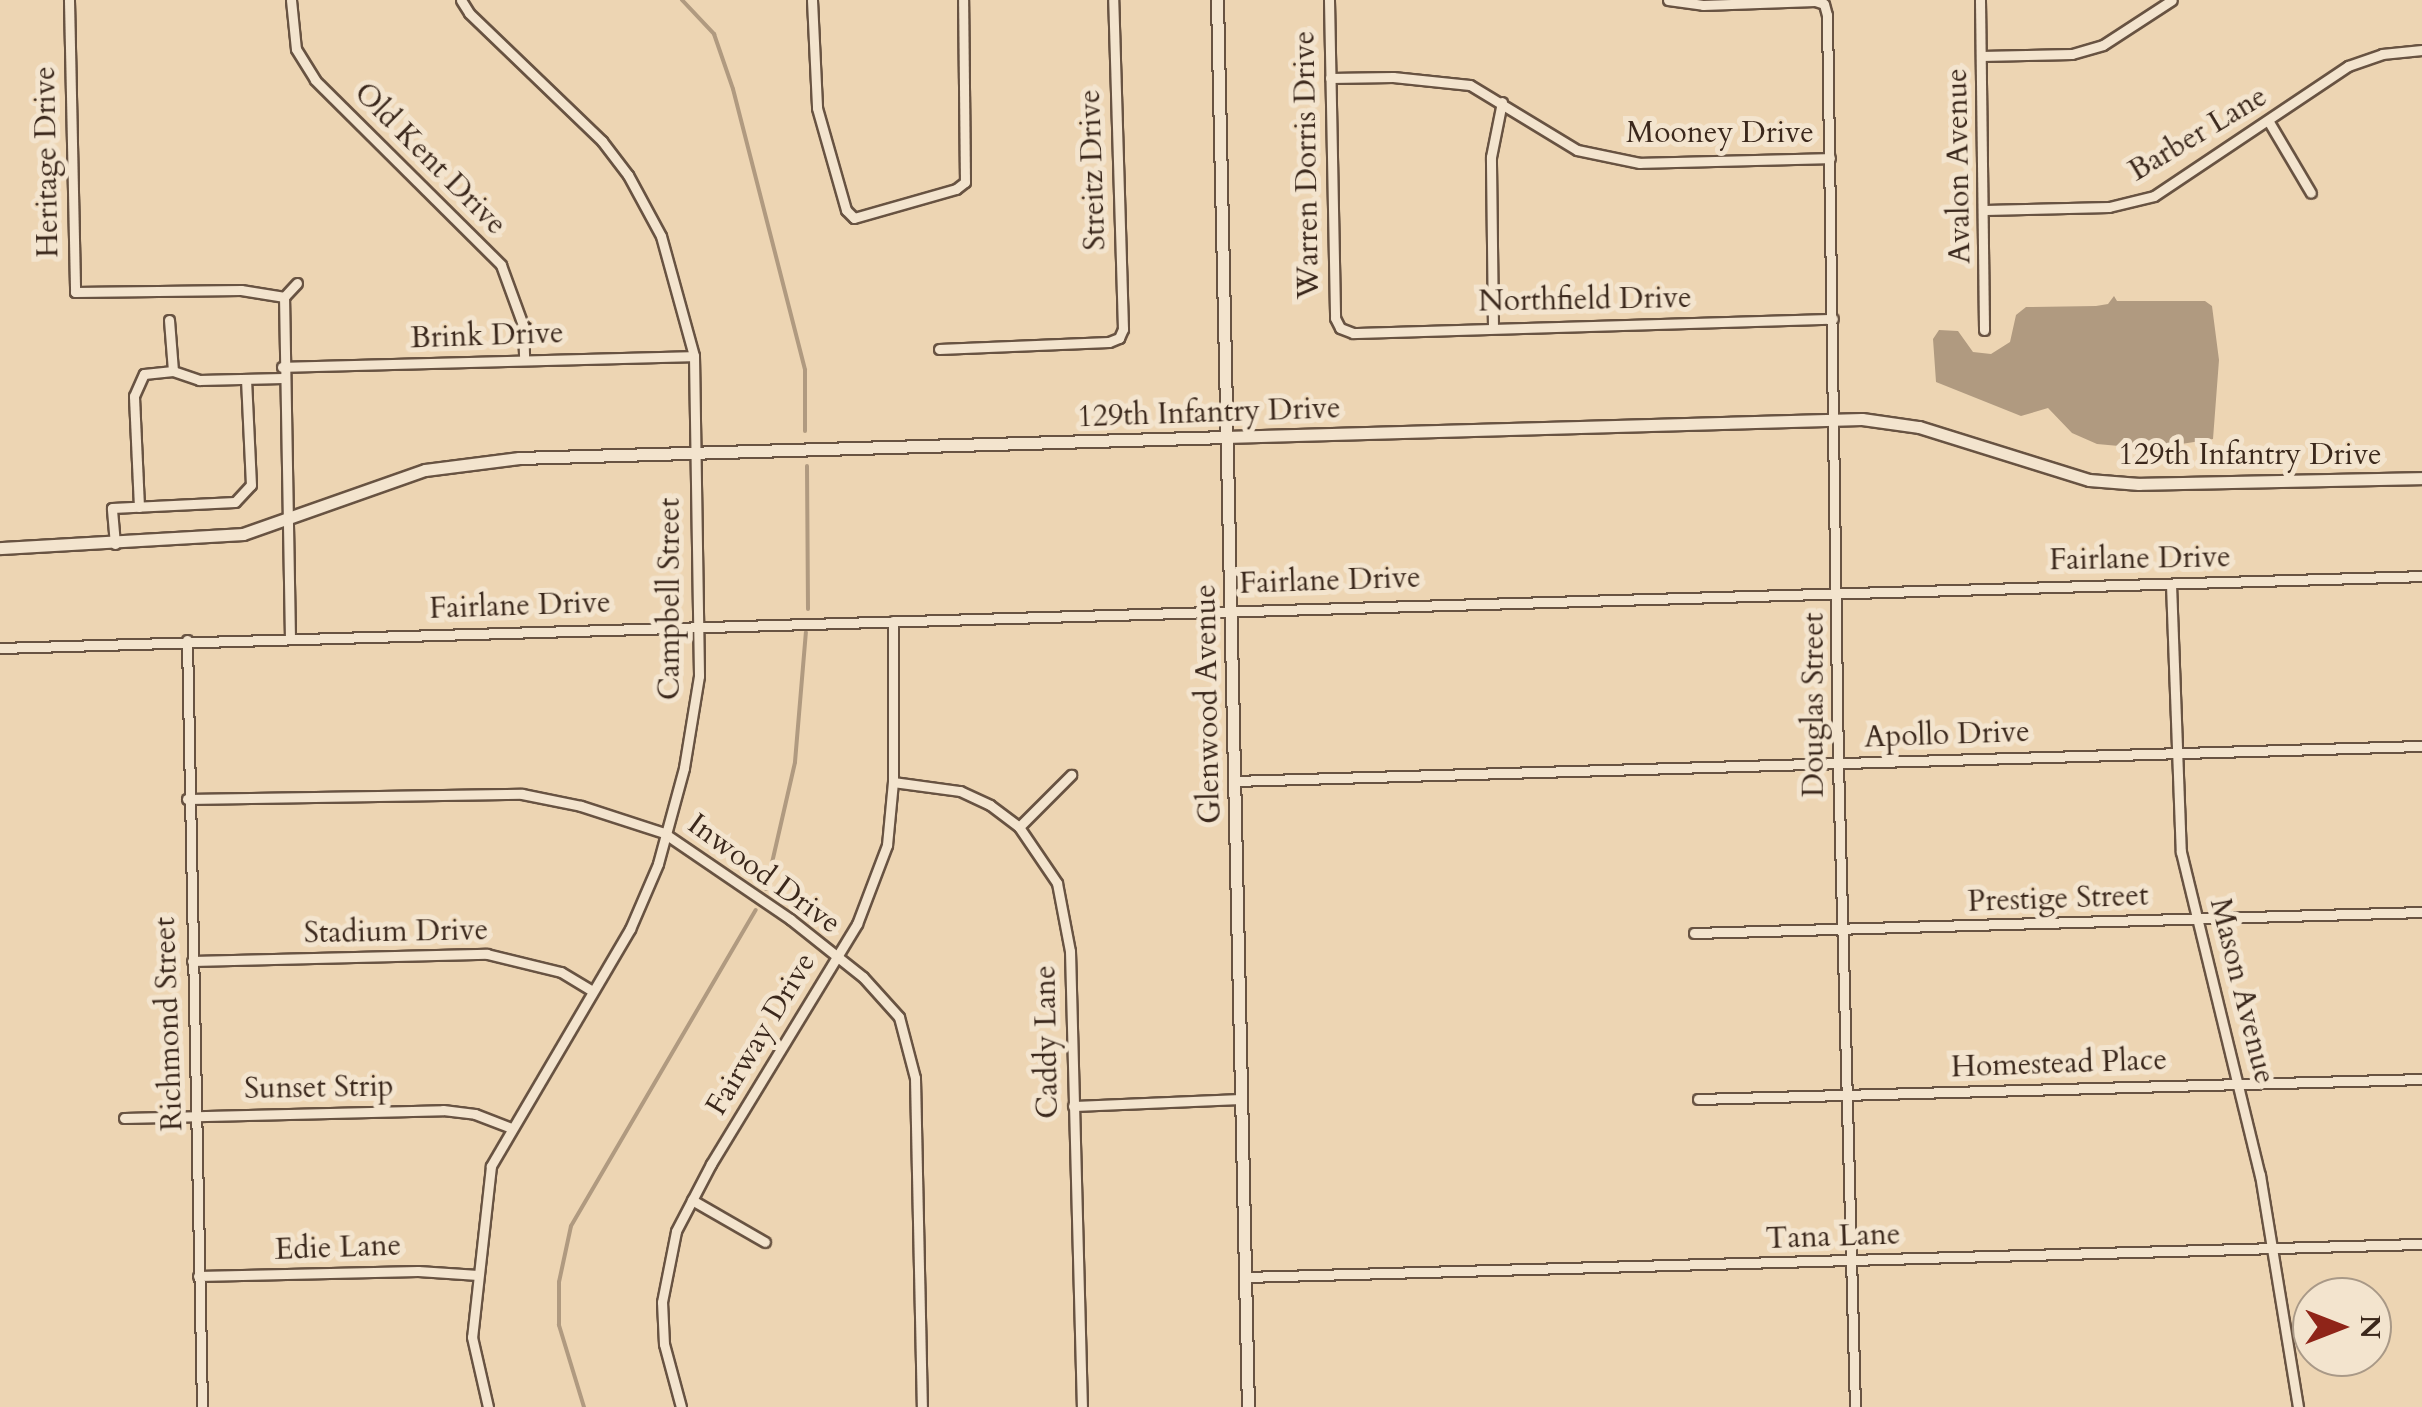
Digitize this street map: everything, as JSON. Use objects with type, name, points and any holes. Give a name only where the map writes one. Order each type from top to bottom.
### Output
[{"type":"street","name":"Heritage Drive","points":[[68,0],[75,292],[240,290],[284,297]]},
{"type":"street","name":"Old Kent Drive","points":[[291,0],[296,49],[315,80],[501,264],[523,326],[524,360]]},
{"type":"street","name":"Campbell Street","points":[[461,0],[469,14],[602,142],[628,176],[661,236],[694,356],[699,676],[693,724],[646,896],[491,1166],[472,1337],[488,1407]]},
{"type":"street","points":[[812,0],[817,108],[846,210],[854,218],[956,189],[965,182],[963,0]]},
{"type":"street","name":"Streitz Drive","points":[[939,348],[1109,342],[1119,338],[1122,329],[1113,0]]},
{"type":"street","name":"Glenwood Avenue","points":[[1216,0],[1248,1407]]},
{"type":"street","name":"Warren Dorris Drive","points":[[1329,0],[1335,318],[1340,328]]},
{"type":"street","name":"Douglas Street","points":[[1668,0],[1703,5],[1824,4],[1854,1407]]},
{"type":"street","name":"Avalon Avenue","points":[[1980,0],[1984,330]]},
{"type":"street","points":[[1981,56],[2072,54],[2103,45],[2172,0]]},
{"type":"street","name":"Barber Lane","points":[[1985,210],[2109,207],[2154,196],[2348,66],[2382,54],[2422,50]]},
{"type":"street","name":"Mooney Drive","points":[[1330,78],[1440,79],[1470,85],[1577,150],[1602,157],[1640,163],[1830,158]]},
{"type":"street","points":[[1493,327],[1490,157],[1502,102]]},
{"type":"street","points":[[2269,122],[2310,192]]},
{"type":"street","points":[[290,639],[282,373],[284,297],[297,283]]},
{"type":"street","name":"Northfield Drive","points":[[1340,328],[1353,333],[1833,319]]},
{"type":"street","points":[[138,507],[134,396],[144,374],[173,370],[169,320]]},
{"type":"street","name":"Brink Drive","points":[[173,370],[199,380],[246,379],[282,373],[524,360],[694,356]]},
{"type":"street","points":[[114,544],[112,508],[234,502],[251,485],[246,379]]},
{"type":"street","name":"129th Infantry Drive","points":[[0,548],[212,539],[286,521],[426,470],[519,458],[1833,420],[1888,420],[1919,427],[2089,480],[2139,484],[2422,478]]},
{"type":"street","name":"Fairlane Drive","points":[[0,648],[2422,576]]},
{"type":"street","name":"Mason Avenue","points":[[2171,584],[2181,852],[2240,1084],[2298,1407]]},
{"type":"street","name":"Fairway Drive","points":[[682,1407],[664,1344],[662,1302],[676,1232],[837,957],[872,891],[887,845],[893,782],[893,620]]},
{"type":"street","name":"Richmond Street","points":[[186,640],[202,1407]]},
{"type":"street","name":"Apollo Drive","points":[[1234,781],[2422,746]]},
{"type":"street","points":[[1020,827],[1071,775]]},
{"type":"street","name":"Caddy Lane","points":[[893,782],[960,792],[990,805],[1020,827],[1042,855],[1067,917],[1082,1407]]},
{"type":"street","name":"Inwood Drive","points":[[188,799],[522,794],[580,806],[664,833],[837,957],[883,996],[899,1017],[912,1061],[922,1407]]},
{"type":"street","name":"Prestige Street","points":[[1694,933],[2422,912]]},
{"type":"street","name":"Stadium Drive","points":[[192,961],[488,954],[544,966],[593,991]]},
{"type":"street","name":"Homestead Place","points":[[1698,1099],[2422,1080]]},
{"type":"street","points":[[1073,1106],[1242,1100]]},
{"type":"street","name":"Sunset Strip","points":[[124,1118],[442,1110],[475,1114],[512,1128]]},
{"type":"street","points":[[692,1200],[766,1242]]},
{"type":"street","name":"Tana Lane","points":[[1245,1277],[2422,1244]]},
{"type":"street","name":"Edie Lane","points":[[198,1276],[418,1270],[478,1275]]},
{"type":"shaded area","points":[[2114,296],[2117,301],[2205,301],[2212,306],[2219,360],[2213,439],[2175,445],[2158,454],[2152,449],[2097,444],[2072,433],[2048,408],[2021,416],[1936,382],[1933,339],[1939,330],[1958,331],[1973,352],[1991,354],[2010,342],[2016,315],[2026,307],[2096,306],[2108,304]]},
{"type":"waterway","points":[[682,0],[714,34],[733,89],[805,370],[805,431]]},
{"type":"waterway","points":[[807,466],[808,609]]},
{"type":"waterway","points":[[766,889],[795,762],[806,632]]},
{"type":"waterway","points":[[584,1407],[559,1325],[559,1282],[571,1226],[756,910]]}]
